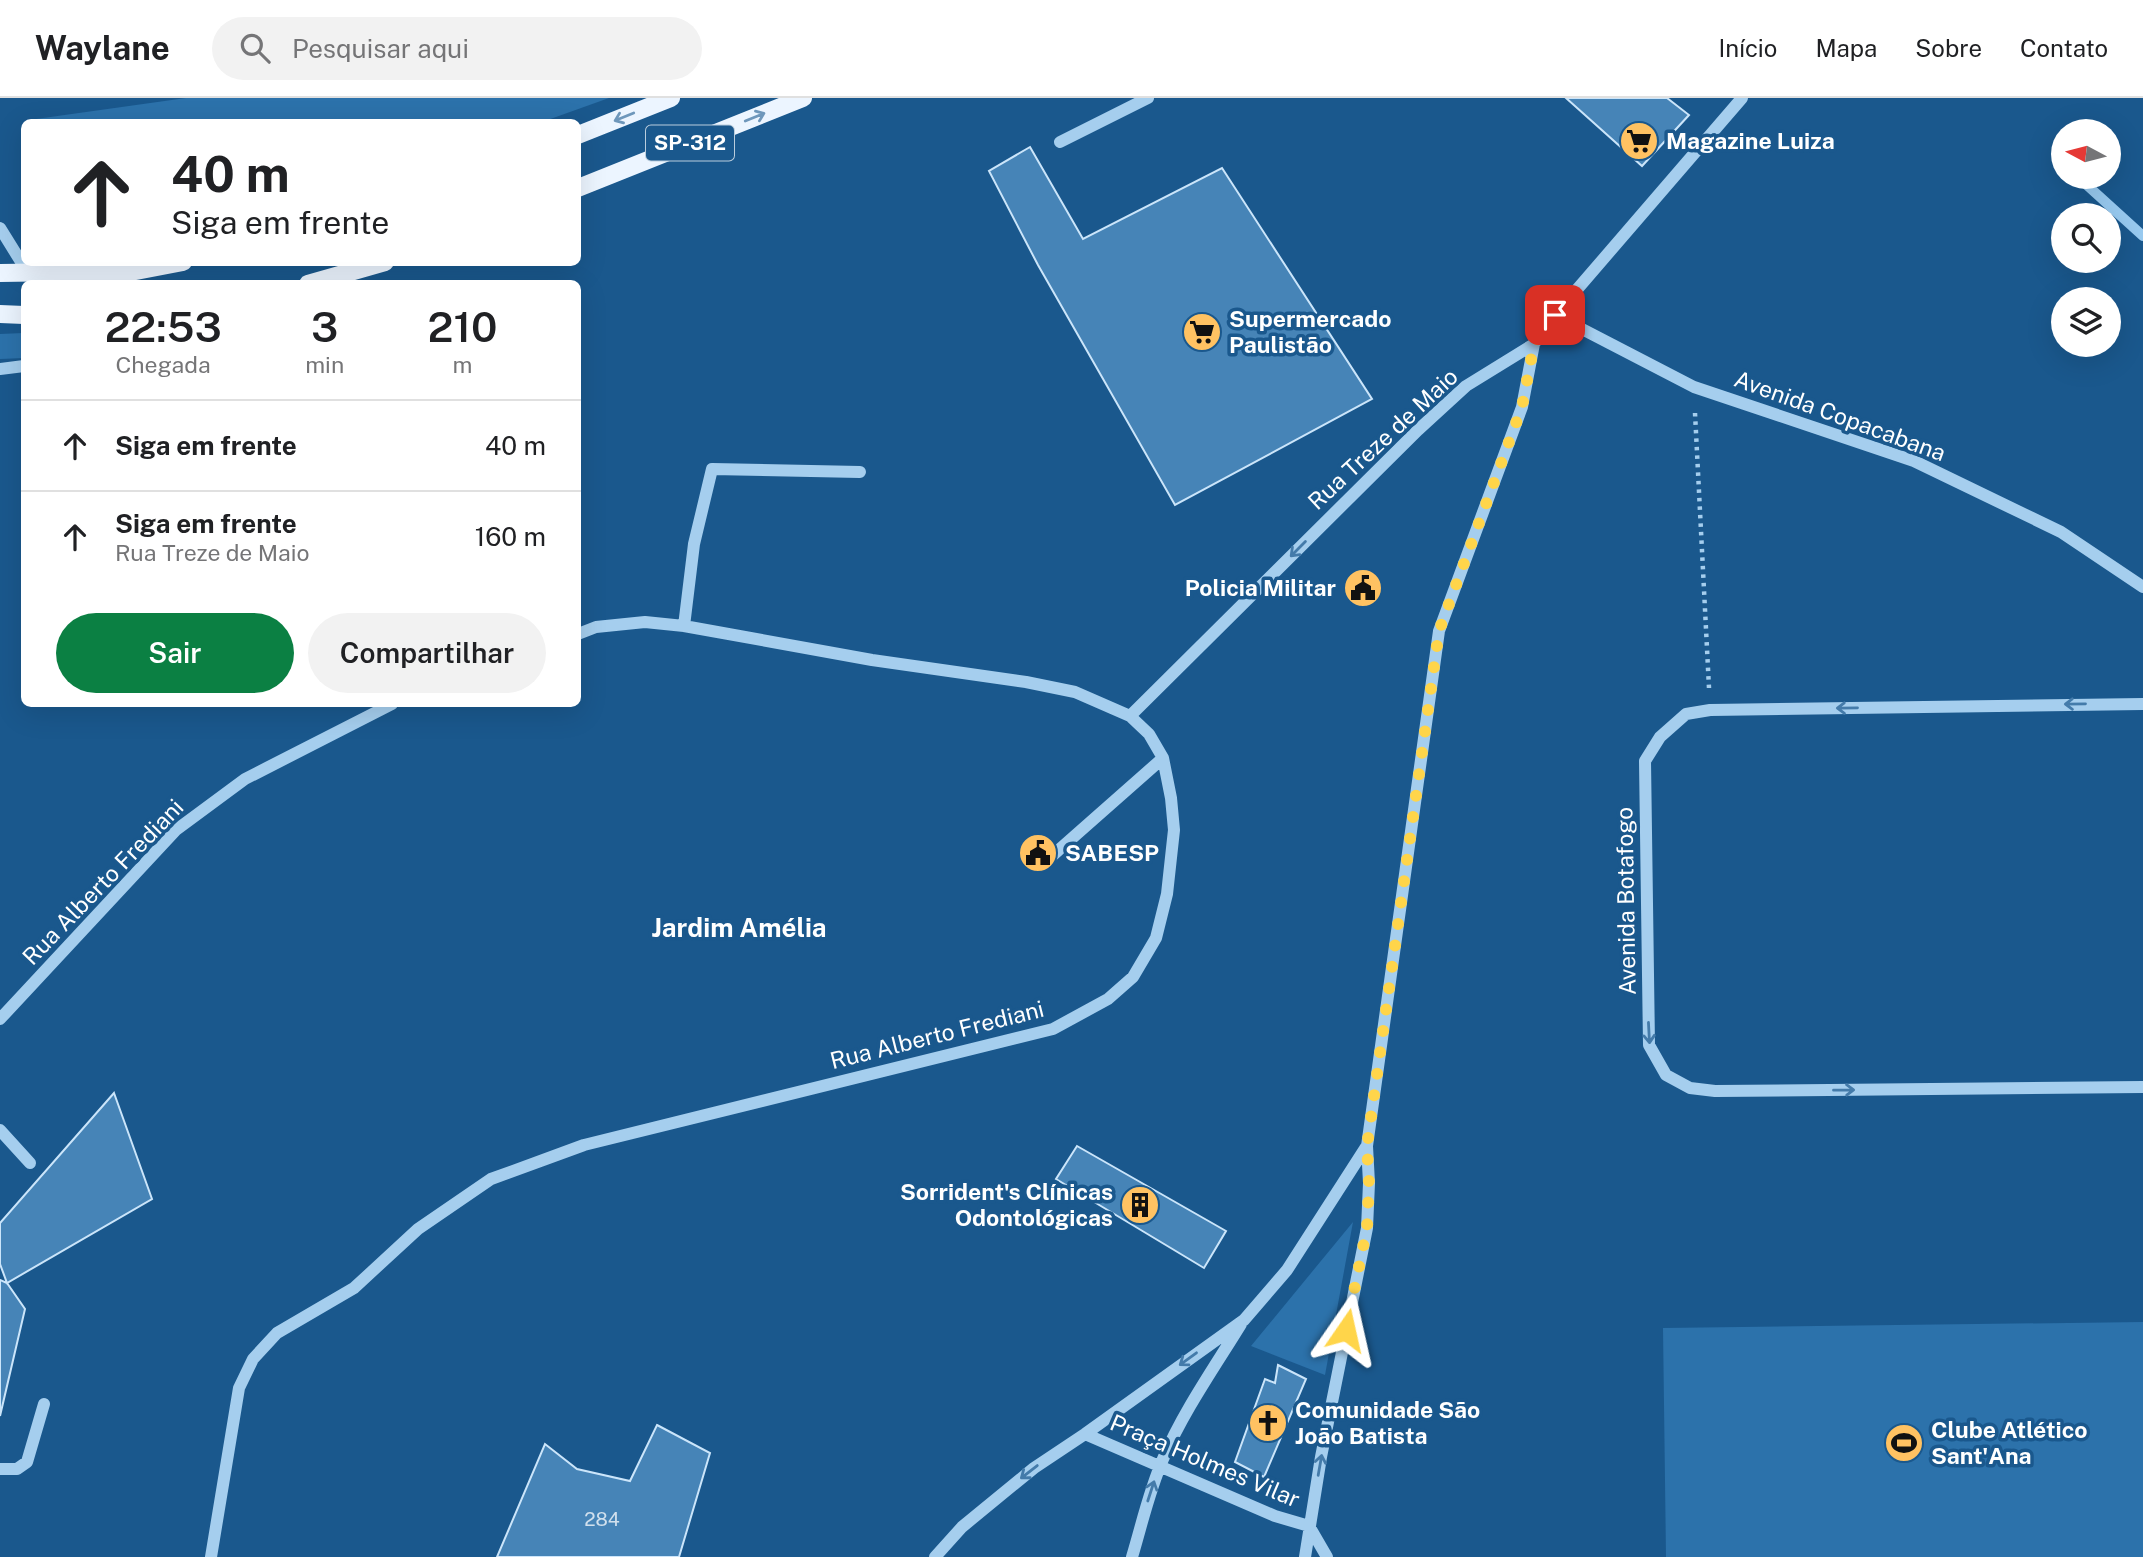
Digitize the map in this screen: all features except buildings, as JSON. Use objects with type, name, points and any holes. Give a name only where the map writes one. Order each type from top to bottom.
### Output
[{"type":"main road","name":"SP-312","points":[[581,134],[671,98]]},
{"type":"main road","name":"SP-312","points":[[581,187],[803,98]]},
{"type":"main road","points":[[0,273],[136,271],[162,266]]},
{"type":"main road","points":[[322,280],[370,266]]},
{"type":"main road","points":[[0,313],[21,315]]},
{"type":"street","points":[[1060,142],[1148,98]]},
{"type":"street","name":"Rua Treze de Maio","points":[[1130,716],[1418,430],[1466,386],[1534,344],[1555,315],[1742,98]]},
{"type":"street","points":[[0,228],[21,262]]},
{"type":"street","points":[[24,266],[28,273]]},
{"type":"street","name":"Avenida Copacabana","points":[[1555,315],[1694,387],[1914,461],[2061,532],[2143,587]]},
{"type":"street","points":[[1305,1557],[1367,1228],[1367,1146],[1439,631],[1522,407],[1534,344]]},
{"type":"street","points":[[0,369],[21,366]]},
{"type":"street","points":[[684,626],[694,544],[712,469],[860,472]]},
{"type":"street","name":"Rua Alberto Frediani","points":[[211,1557],[239,1388],[253,1359],[277,1333],[354,1288],[418,1229],[491,1179],[584,1146],[1053,1029],[1108,999],[1133,976],[1156,939],[1167,894],[1174,830],[1171,798],[1163,758],[1149,734],[1130,716],[1075,692],[1026,682],[860,658],[684,626],[645,622],[596,627],[581,633]]},
{"type":"street","name":"Avenida Botafogo","points":[[2143,704],[1710,710],[1686,714],[1660,737],[1645,761],[1649,1045],[1666,1075],[1689,1088],[1714,1091],[2143,1087]]},
{"type":"street","name":"Rua Alberto Frediani","points":[[0,1019],[176,830],[245,779],[386,707]]},
{"type":"street","points":[[1044,863],[1163,758]]},
{"type":"street","points":[[0,1130],[30,1163]]},
{"type":"street","points":[[1132,1557],[1160,1466],[1186,1413],[1244,1320],[1287,1270],[1367,1146]]},
{"type":"street","points":[[935,1557],[962,1527],[1034,1468],[1244,1320]]},
{"type":"street","points":[[0,1469],[17,1469],[27,1462],[44,1404]]},
{"type":"street","name":"Praça Holmes Vilar","points":[[1085,1434],[1275,1516],[1309,1526]]},
{"type":"street","points":[[1309,1526],[1327,1557]]},
{"type":"path","points":[[1694,387],[1710,710]]},
{"type":"shaded area","points":[[186,98],[609,98],[550,119],[36,119]]},
{"type":"shaded area","points":[[21,333],[21,358],[0,359],[0,334]]},
{"type":"shaded area","points":[[1353,1222],[1325,1375],[1251,1346]]},
{"type":"shaded area","name":"Clube Atlético Sant'Ana","points":[[2143,1322],[2143,1557],[1666,1557],[1663,1328]]},
{"type":"waterway","points":[[2091,189],[2143,236]]},
{"type":"place","name":"Magazine Luiza","points":[[1639,141]]},
{"type":"place","name":"Supermercado Paulistão","points":[[1202,332]]},
{"type":"place","name":"Policia Militar","points":[[1363,588]]},
{"type":"place","name":"SABESP","points":[[1038,853]]},
{"type":"place","name":"Sorrident's Clínicas Odontológicas","points":[[1140,1205]]},
{"type":"place","name":"Comunidade São João Batista","points":[[1268,1423]]},
{"type":"place","name":"Clube Atlético Sant'Ana","points":[[1904,1443]]},
{"type":"district","name":"Jardim Amélia","points":[[739,928]]},
{"type":"route","points":[[1346,1330],[1367,1228],[1367,1146],[1439,631],[1454,584],[1522,407],[1534,344],[1555,315]]}]
